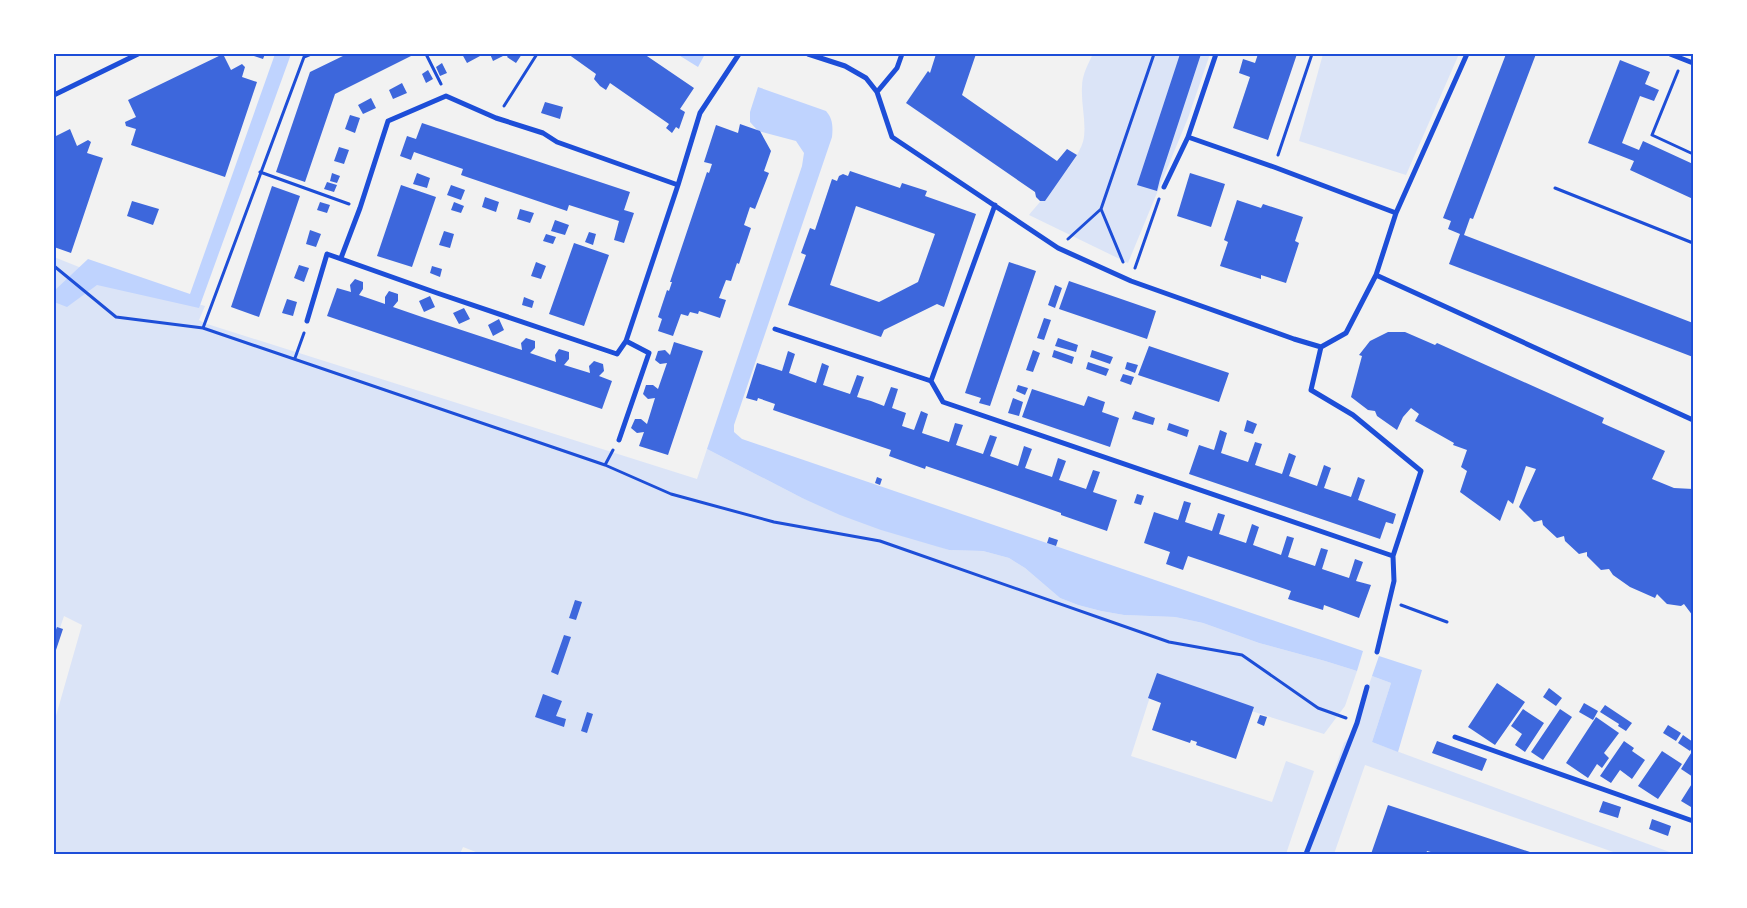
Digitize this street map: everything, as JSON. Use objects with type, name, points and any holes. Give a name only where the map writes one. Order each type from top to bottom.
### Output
[{"type":"street","points":[[54,95],[138,54]]},
{"type":"street","points":[[307,321],[327,254],[617,354],[626,341],[700,114],[740,54]]},
{"type":"street","points":[[808,54],[846,66],[866,78],[877,92],[892,137],[1058,248],[1131,281],[1321,347],[1346,333],[1376,275],[1396,212],[1467,54]]},
{"type":"street","points":[[877,92],[897,68],[902,54]]},
{"type":"street","points":[[1164,187],[1188,137],[1216,54]]},
{"type":"street","points":[[1670,54],[1693,63]]},
{"type":"street","points":[[341,258],[360,208],[388,122],[446,96],[496,118],[543,133],[557,142],[678,185]]},
{"type":"street","points":[[1188,137],[1274,166],[1396,212]]},
{"type":"street","points":[[931,381],[996,205]]},
{"type":"street","points":[[1376,275],[1693,420]]},
{"type":"street","points":[[775,330],[931,381],[944,402],[1393,556]]},
{"type":"street","points":[[619,440],[649,353],[626,341]]},
{"type":"street","points":[[1321,347],[1310,390],[1353,415],[1421,471],[1393,556],[1394,581],[1377,652]]},
{"type":"street","points":[[1306,854],[1357,723],[1368,687]]},
{"type":"street","points":[[1455,737],[1693,822]]},
{"type":"path","points":[[203,328],[304,57],[311,54]]},
{"type":"path","points":[[426,54],[446,96]]},
{"type":"path","points":[[496,118],[537,54]]},
{"type":"path","points":[[1058,248],[1101,209],[1154,54]]},
{"type":"path","points":[[1274,166],[1312,54]]},
{"type":"path","points":[[1682,59],[1652,134],[1693,154]]},
{"type":"path","points":[[260,172],[360,208]]},
{"type":"path","points":[[1131,281],[1164,187]]},
{"type":"path","points":[[1555,188],[1693,243]]},
{"type":"path","points":[[1101,209],[1131,281]]},
{"type":"path","points":[[54,266],[116,317],[203,328],[605,465],[671,494],[774,522],[880,541],[1169,642],[1242,655],[1318,708],[1357,723]]},
{"type":"path","points":[[295,358],[307,321]]},
{"type":"path","points":[[1389,601],[1447,622]]},
{"type":"shaded area","points":[[1093,54],[1210,54],[1188,118],[1128,263],[1029,215],[1061,178],[1081,146],[1084,137],[1082,83]]},
{"type":"shaded area","points":[[1323,54],[1459,54],[1406,175],[1299,141]]},
{"type":"shaded area","points":[[54,257],[109,279],[205,306],[199,320],[204,323],[697,479],[707,449],[802,498],[949,550],[983,551],[1009,558],[1025,568],[1060,598],[1078,605],[1124,615],[1175,617],[1203,623],[1259,643],[1357,671],[1345,706],[1324,734],[1156,678],[1131,756],[1272,802],[1286,761],[1314,771],[1286,854],[481,854],[463,847],[460,854],[54,854],[54,723],[82,625],[64,616],[54,646]]},
{"type":"shaded area","points":[[1372,676],[1391,683],[1372,742],[1675,854],[1619,854],[1365,765],[1334,854],[1305,854],[1344,743],[1352,734]]},
{"type":"water","points":[[275,54],[291,54],[199,308],[97,285],[67,307],[54,302],[54,291],[88,259],[190,294]]},
{"type":"water","points":[[677,54],[705,54],[698,67]]},
{"type":"water","points":[[758,87],[826,111],[831,120],[832,137],[734,425],[734,432],[742,439],[1363,651],[1357,671],[1259,643],[1203,623],[1175,617],[1124,615],[1078,605],[1060,598],[1025,568],[1009,558],[983,551],[949,550],[881,530],[802,498],[707,449],[802,166],[804,153],[796,141],[758,131],[750,122],[750,112]]},
{"type":"water","points":[[1379,656],[1422,670],[1398,752],[1372,742],[1391,683],[1372,676]]},
{"type":"building","points":[[223,54],[231,70],[242,64],[245,67],[242,77],[257,82],[225,177],[131,145],[136,129],[126,126],[125,122],[136,117],[128,100]]},
{"type":"building","points":[[255,54],[265,54],[263,59],[254,56]]},
{"type":"building","points":[[347,54],[415,54],[335,94],[305,182],[276,172],[310,72]]},
{"type":"building","points":[[462,54],[478,54],[480,56],[467,63]]},
{"type":"building","points":[[490,54],[502,54],[503,56],[493,61]]},
{"type":"building","points":[[509,54],[522,54],[516,63],[507,57]]},
{"type":"building","points":[[568,54],[644,54],[694,88],[680,109],[685,112],[679,129],[676,127],[672,133],[666,128],[669,124],[610,83],[606,90],[600,86],[594,79],[596,74]]},
{"type":"building","points":[[936,54],[976,54],[962,95],[1057,161],[1067,149],[1077,155],[1045,201],[1040,201],[1036,197],[1035,192],[906,103],[928,71],[930,73]]},
{"type":"building","points":[[1180,54],[1201,54],[1157,191],[1137,185]]},
{"type":"building","points":[[1258,54],[1297,54],[1268,140],[1233,128],[1250,77],[1239,73],[1243,59],[1255,63]]},
{"type":"building","points":[[1506,54],[1536,54],[1473,219],[1470,218],[1464,235],[1693,323],[1693,357],[1449,264],[1460,234],[1448,229],[1451,221],[1443,218]]},
{"type":"building","points":[[1620,60],[1650,72],[1645,84],[1659,90],[1654,101],[1640,96],[1622,143],[1639,150],[1643,141],[1693,164],[1693,199],[1630,170],[1634,161],[1588,143]]},
{"type":"building","points":[[442,63],[447,73],[440,76],[436,67]]},
{"type":"building","points":[[428,70],[433,79],[426,83],[422,74]]},
{"type":"building","points":[[402,83],[407,93],[393,99],[389,90]]},
{"type":"building","points":[[371,98],[376,108],[363,114],[358,105]]},
{"type":"building","points":[[545,102],[563,107],[560,119],[541,113]]},
{"type":"building","points":[[350,115],[360,118],[355,133],[345,129]]},
{"type":"building","points":[[422,123],[630,192],[624,210],[634,213],[624,243],[614,240],[619,221],[569,205],[567,211],[461,175],[463,169],[414,152],[411,160],[400,156],[407,136],[416,139]]},
{"type":"building","points":[[740,124],[760,131],[771,151],[764,171],[769,173],[755,209],[750,207],[744,225],[751,228],[739,264],[737,263],[731,281],[726,280],[719,298],[726,300],[720,318],[699,311],[698,314],[690,312],[688,316],[681,314],[673,336],[658,331],[662,319],[658,317],[667,290],[669,291],[672,282],[670,282],[707,172],[709,173],[712,164],[704,162],[716,125],[738,133]]},
{"type":"building","points":[[70,129],[77,146],[88,140],[91,142],[87,153],[103,158],[71,253],[54,247],[54,137]]},
{"type":"building","points":[[339,147],[349,150],[344,164],[334,161]]},
{"type":"building","points":[[850,171],[900,188],[902,183],[927,191],[925,196],[976,214],[944,307],[937,304],[884,330],[881,337],[788,305],[806,255],[801,253],[810,228],[815,230],[832,179],[837,181],[839,176],[843,174],[848,176]],"holes":[[[856,206],[935,234],[918,282],[879,302],[830,285]]]},
{"type":"building","points":[[332,173],[340,176],[337,183],[330,181]]},
{"type":"building","points":[[417,173],[430,178],[427,188],[413,184]]},
{"type":"building","points":[[1190,173],[1225,184],[1211,227],[1177,216]]},
{"type":"building","points":[[327,182],[337,185],[334,192],[324,189]]},
{"type":"building","points":[[401,185],[436,197],[412,267],[377,256]]},
{"type":"building","points":[[451,185],[465,190],[461,200],[447,195]]},
{"type":"building","points":[[272,186],[300,196],[259,317],[231,307]]},
{"type":"building","points":[[485,197],[499,202],[496,212],[482,207]]},
{"type":"building","points":[[1237,200],[1261,208],[1263,204],[1303,217],[1295,241],[1299,243],[1286,283],[1261,275],[1261,279],[1220,266],[1228,242],[1224,240]]},
{"type":"building","points":[[132,201],[159,209],[153,225],[127,216]]},
{"type":"building","points":[[320,202],[330,205],[327,213],[317,210]]},
{"type":"building","points":[[454,202],[464,206],[461,213],[451,210]]},
{"type":"building","points":[[520,209],[534,213],[530,223],[517,219]]},
{"type":"building","points":[[555,220],[569,225],[565,235],[551,231]]},
{"type":"building","points":[[310,230],[321,234],[316,247],[306,244]]},
{"type":"building","points":[[444,231],[454,234],[450,248],[439,245]]},
{"type":"building","points":[[589,232],[596,234],[593,245],[585,242]]},
{"type":"building","points":[[546,234],[556,237],[553,244],[543,241]]},
{"type":"building","points":[[574,243],[609,255],[584,326],[549,314]]},
{"type":"building","points":[[536,262],[546,266],[541,279],[531,276]]},
{"type":"building","points":[[1009,262],[1036,271],[990,406],[979,403],[981,398],[965,393]]},
{"type":"building","points":[[299,265],[309,268],[304,282],[294,278]]},
{"type":"building","points":[[432,266],[442,269],[440,277],[430,273]]},
{"type":"building","points":[[355,279],[363,282],[363,289],[359,295],[385,304],[385,297],[389,291],[398,294],[398,301],[393,307],[422,317],[522,350],[521,343],[526,338],[535,341],[535,348],[530,353],[556,362],[555,355],[559,349],[569,352],[569,359],[564,365],[590,373],[589,366],[594,361],[603,364],[604,371],[599,376],[612,381],[602,409],[327,316],[337,288],[351,292],[350,285]]},
{"type":"building","points":[[1069,281],[1156,311],[1147,339],[1059,309]]},
{"type":"building","points":[[1055,285],[1062,288],[1055,308],[1048,305]]},
{"type":"building","points":[[430,296],[435,307],[424,312],[419,301]]},
{"type":"building","points":[[524,297],[534,301],[532,308],[522,305]]},
{"type":"building","points":[[287,299],[297,302],[293,316],[282,313]]},
{"type":"building","points":[[464,308],[470,319],[459,324],[453,313]]},
{"type":"building","points":[[1044,318],[1051,320],[1044,340],[1037,338]]},
{"type":"building","points":[[499,319],[504,330],[493,336],[488,325]]},
{"type":"building","points":[[1388,332],[1405,332],[1435,345],[1437,343],[1604,418],[1602,423],[1665,451],[1652,479],[1674,488],[1693,489],[1693,616],[1684,604],[1681,606],[1667,604],[1657,594],[1655,598],[1630,587],[1613,575],[1609,569],[1601,570],[1587,556],[1587,552],[1579,554],[1565,541],[1564,536],[1557,538],[1543,525],[1542,520],[1534,522],[1519,507],[1536,469],[1526,466],[1513,504],[1508,500],[1500,521],[1460,492],[1467,471],[1461,467],[1467,450],[1453,445],[1454,443],[1415,421],[1419,414],[1411,408],[1403,417],[1397,430],[1377,416],[1375,411],[1368,410],[1351,397],[1362,356],[1359,355],[1370,341]]},
{"type":"building","points":[[1058,338],[1078,345],[1076,352],[1055,346]]},
{"type":"building","points":[[674,342],[703,351],[668,455],[639,446],[644,432],[637,433],[631,428],[635,419],[641,419],[647,424],[655,398],[648,399],[643,394],[646,385],[653,385],[658,389],[667,363],[660,364],[655,360],[658,351],[665,350],[670,355]]},
{"type":"building","points":[[1149,346],[1229,373],[1219,402],[1138,375]]},
{"type":"building","points":[[1033,350],[1040,353],[1033,372],[1026,370]]},
{"type":"building","points":[[1054,350],[1074,357],[1072,364],[1052,357]]},
{"type":"building","points":[[1092,350],[1113,357],[1110,364],[1090,357]]},
{"type":"building","points":[[788,351],[795,354],[789,373],[816,383],[822,363],[829,366],[823,385],[850,394],[857,375],[864,377],[857,397],[884,406],[891,387],[898,389],[892,408],[906,413],[902,426],[914,430],[921,411],[928,414],[922,433],[949,442],[955,423],[963,425],[956,445],[983,454],[990,435],[997,437],[990,456],[1018,466],[1024,446],[1032,449],[1025,468],[1052,477],[1058,458],[1066,461],[1059,480],[1086,489],[1093,470],[1100,472],[1093,492],[1117,500],[1107,531],[993,489],[926,466],[925,469],[889,456],[891,450],[773,410],[775,404],[758,398],[757,401],[746,398],[757,363],[782,371]]},
{"type":"building","points":[[1088,362],[1109,369],[1106,376],[1086,369]]},
{"type":"building","points":[[1127,362],[1138,365],[1135,373],[1125,369]]},
{"type":"building","points":[[1123,374],[1134,377],[1131,385],[1120,381]]},
{"type":"building","points":[[1018,385],[1028,388],[1025,395],[1016,391]]},
{"type":"building","points":[[1032,389],[1084,406],[1088,396],[1105,402],[1102,412],[1119,418],[1110,447],[1022,417]]},
{"type":"building","points":[[1013,398],[1023,402],[1019,416],[1008,413]]},
{"type":"building","points":[[1135,411],[1155,418],[1153,425],[1132,419]]},
{"type":"building","points":[[1247,420],[1257,424],[1253,434],[1244,431]]},
{"type":"building","points":[[1169,423],[1189,430],[1187,437],[1167,430]]},
{"type":"building","points":[[1220,430],[1227,433],[1221,453],[1248,462],[1255,442],[1262,444],[1255,465],[1282,474],[1289,453],[1296,456],[1289,476],[1317,486],[1324,465],[1331,468],[1324,488],[1351,497],[1358,477],[1365,480],[1358,500],[1396,514],[1393,524],[1386,522],[1380,539],[1189,474],[1199,445],[1214,450]]},
{"type":"building","points":[[877,477],[882,479],[880,485],[875,483]]},
{"type":"building","points":[[1137,494],[1144,496],[1141,505],[1134,503]]},
{"type":"building","points":[[1184,501],[1191,503],[1185,522],[1212,531],[1218,513],[1225,515],[1219,534],[1246,543],[1252,524],[1259,527],[1253,545],[1281,555],[1287,536],[1294,538],[1288,557],[1315,566],[1321,548],[1328,550],[1322,569],[1349,578],[1355,559],[1363,562],[1356,581],[1371,585],[1359,618],[1324,605],[1323,610],[1288,599],[1291,591],[1188,556],[1183,570],[1166,564],[1170,552],[1144,543],[1154,512],[1178,520]]},
{"type":"building","points":[[1049,537],[1058,540],[1056,546],[1047,543]]},
{"type":"building","points":[[575,600],[582,602],[576,620],[569,618]]},
{"type":"building","points":[[57,627],[63,629],[54,656],[54,635]]},
{"type":"building","points":[[564,635],[571,637],[558,675],[551,672]]},
{"type":"building","points":[[1157,673],[1254,707],[1236,759],[1196,745],[1197,742],[1191,740],[1190,743],[1152,730],[1161,703],[1148,698]]},
{"type":"building","points":[[1497,683],[1525,702],[1495,745],[1468,727]]},
{"type":"building","points":[[1549,688],[1562,698],[1556,706],[1543,697]]},
{"type":"building","points":[[543,694],[562,701],[556,716],[566,719],[564,727],[535,717]]},
{"type":"building","points":[[1584,703],[1598,711],[1593,720],[1579,712]]},
{"type":"building","points":[[1605,705],[1632,723],[1626,731],[1618,726],[1619,724],[1600,712]]},
{"type":"building","points":[[1523,709],[1544,723],[1525,752],[1515,745],[1522,734],[1511,726]]},
{"type":"building","points":[[1560,709],[1572,717],[1543,760],[1531,752]]},
{"type":"building","points":[[587,712],[593,714],[587,733],[581,731]]},
{"type":"building","points":[[1260,715],[1267,717],[1264,726],[1257,723]]},
{"type":"building","points":[[1596,717],[1619,733],[1604,753],[1609,758],[1602,768],[1597,764],[1588,778],[1566,763]]},
{"type":"building","points":[[1668,725],[1681,733],[1676,741],[1663,733]]},
{"type":"building","points":[[1683,735],[1693,742],[1690,751],[1678,743]]},
{"type":"building","points":[[1437,741],[1487,759],[1482,771],[1432,753]]},
{"type":"building","points":[[1624,741],[1634,748],[1632,751],[1645,760],[1632,779],[1620,770],[1611,783],[1600,776]]},
{"type":"building","points":[[1693,750],[1693,777],[1681,769]]},
{"type":"building","points":[[1662,751],[1682,764],[1658,799],[1638,786]]},
{"type":"building","points":[[1693,782],[1693,804],[1691,807],[1681,801]]},
{"type":"building","points":[[1603,801],[1621,807],[1618,818],[1599,812]]},
{"type":"building","points":[[1388,805],[1536,854],[1438,854],[1427,851],[1426,854],[1371,854]]},
{"type":"building","points":[[1652,819],[1671,826],[1668,836],[1649,829]]}]
